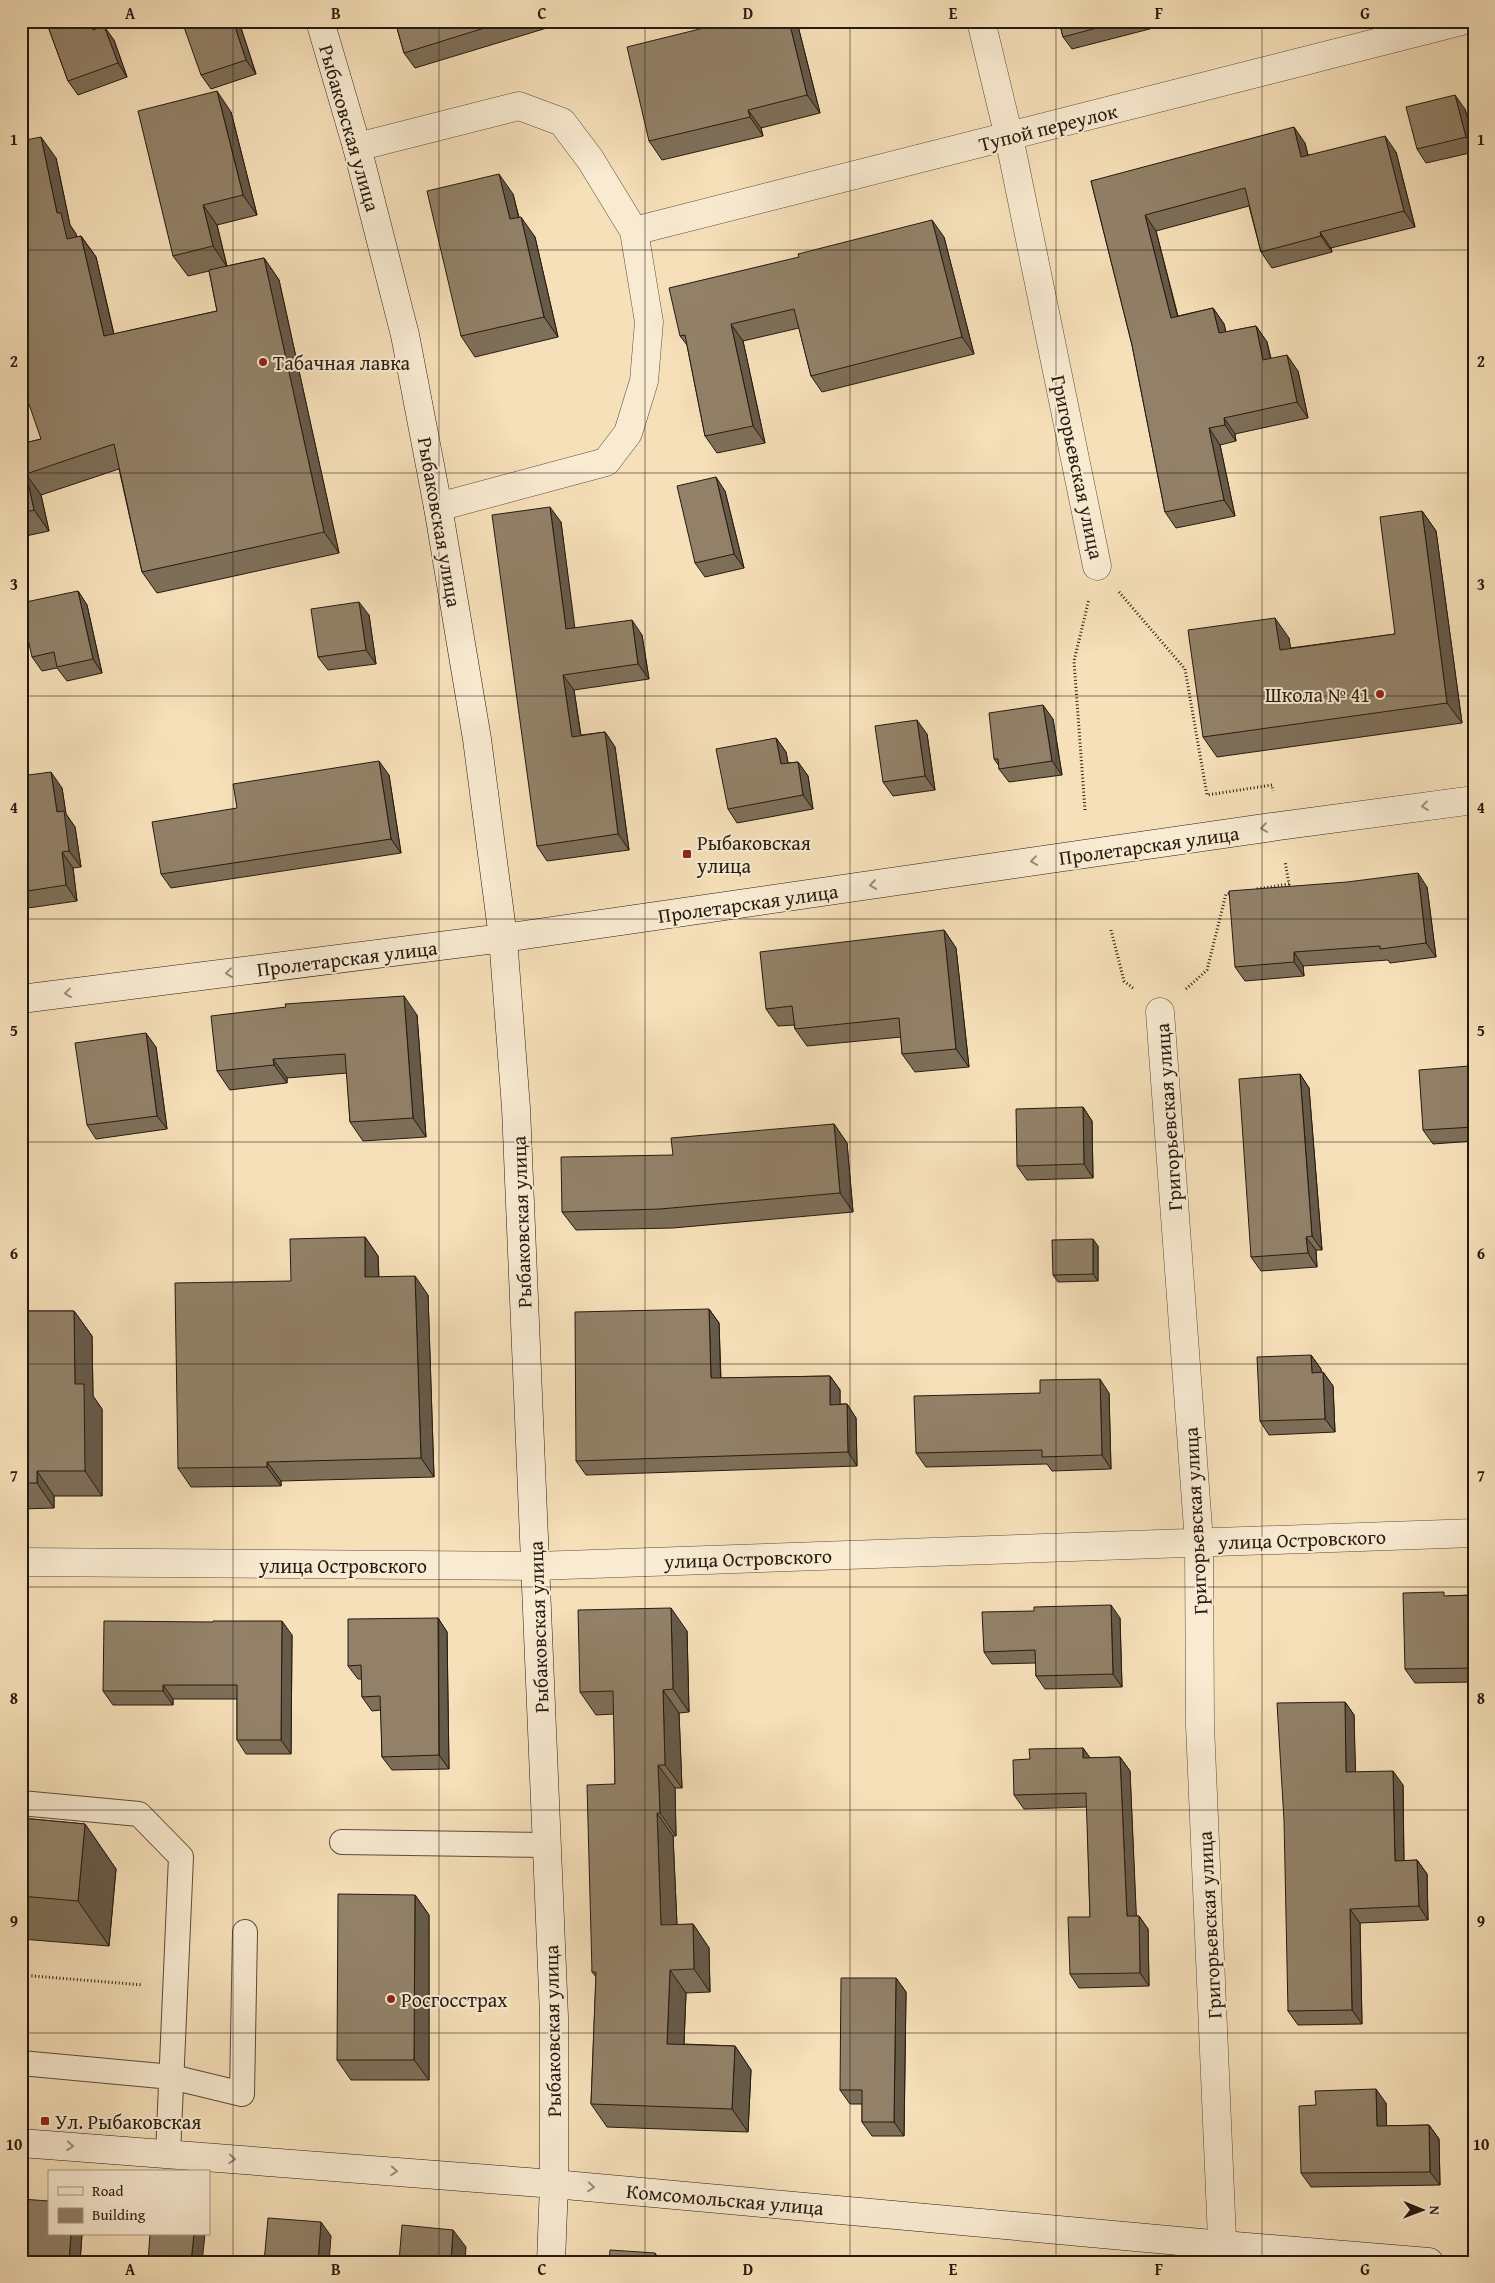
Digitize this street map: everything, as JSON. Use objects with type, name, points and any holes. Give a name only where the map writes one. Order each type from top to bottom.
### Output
[{"type":"main road","name":"Рыбаковская улица","points":[[320,21],[358,147],[405,335],[438,507],[476,738],[503,938],[516,1108],[554,2016],[554,2184],[551,2262]]},
{"type":"main road","name":"Григорьевская улица","points":[[981,21],[1009,137],[1097,566]]},
{"type":"main road","name":"Тупой переулок","points":[[634,231],[1462,21]]},
{"type":"main road","points":[[358,147],[519,106],[562,122],[590,159],[634,231],[649,322],[644,381],[628,433],[606,462],[438,507]]},
{"type":"main road","name":"Пролетарская улица","points":[[21,999],[503,938],[1279,826],[1474,800]]},
{"type":"main road","name":"Григорьевская улица","points":[[1160,1012],[1199,1542],[1200,1725],[1223,2254]]},
{"type":"main road","name":"улица Островского","points":[[21,1562],[536,1566],[1474,1533]]},
{"type":"main road","name":"Комсомольская улица","points":[[21,2143],[554,2184],[1223,2254],[1429,2262]]},
{"type":"lane","points":[[21,1803],[139,1814],[180,1857],[168,2154]]},
{"type":"lane","points":[[342,1842],[546,1844]]},
{"type":"lane","points":[[21,2062],[172,2077],[242,2094],[245,1932]]},
{"type":"path","points":[[1085,810],[1074,661],[1097,566]]},
{"type":"path","name":"Григорьевская улица","points":[[1097,566],[1185,668],[1207,795],[1272,785],[1289,884],[1253,890]]},
{"type":"path","name":"Григорьевская улица","points":[[1160,1012],[1207,970],[1226,894],[1235,893]]},
{"type":"path","points":[[1111,930],[1124,981],[1160,1012]]},
{"type":"path","points":[[21,1975],[174,1988]]},
{"type":"building","points":[[46,21],[90,21],[93,30],[104,26],[118,63],[68,81]]},
{"type":"building","points":[[200,21],[233,21],[246,60],[201,75],[184,27]]},
{"type":"building","points":[[395,21],[507,21],[404,53]]},
{"type":"building","points":[[732,21],[789,21],[807,95],[748,110],[750,117],[649,141],[627,47]]},
{"type":"building","points":[[1059,21],[1123,21],[1063,37]]},
{"type":"building","points":[[217,91],[243,195],[203,205],[213,246],[173,256],[138,111]]},
{"type":"building","points":[[1455,95],[1466,137],[1417,149],[1406,107]]},
{"type":"building","points":[[1294,127],[1301,157],[1385,136],[1404,211],[1320,232],[1321,236],[1261,252],[1245,188],[1145,215],[1171,318],[1213,308],[1219,333],[1256,326],[1263,360],[1287,355],[1297,402],[1224,418],[1225,425],[1209,428],[1224,500],[1165,512],[1132,345],[1091,181]]},
{"type":"building","points":[[41,137],[57,213],[61,213],[67,239],[81,236],[104,336],[217,311],[209,270],[264,258],[324,532],[142,572],[114,444],[26,474],[34,510],[21,513],[21,444],[41,439],[21,381],[21,141]]},
{"type":"building","points":[[499,174],[510,219],[521,217],[544,317],[461,336],[427,191]]},
{"type":"building","points":[[932,220],[962,337],[811,376],[794,309],[731,324],[753,426],[705,436],[685,335],[680,336],[669,288],[799,257],[798,254]]},
{"type":"building","points":[[716,477],[734,554],[695,563],[677,486]]},
{"type":"building","points":[[550,507],[566,629],[632,620],[638,664],[563,675],[572,737],[605,732],[618,834],[537,846],[492,515]]},
{"type":"building","points":[[1422,511],[1447,703],[1203,737],[1188,630],[1275,618],[1280,650],[1395,634],[1380,517]]},
{"type":"building","points":[[78,591],[93,659],[57,667],[54,652],[32,657],[21,603]]},
{"type":"building","points":[[359,602],[366,650],[318,657],[311,609]]},
{"type":"building","points":[[1043,705],[1052,761],[999,769],[998,759],[994,759],[989,713]]},
{"type":"building","points":[[917,720],[925,776],[883,782],[875,726]]},
{"type":"building","points":[[776,738],[781,764],[798,762],[803,795],[728,809],[716,749]]},
{"type":"building","points":[[379,761],[391,839],[161,874],[152,822],[237,808],[233,784]]},
{"type":"building","points":[[51,772],[57,812],[64,811],[69,851],[62,852],[66,885],[21,892],[21,776]]},
{"type":"building","points":[[1418,873],[1426,943],[1380,949],[1380,946],[1294,952],[1294,962],[1235,967],[1229,891],[1347,882]]},
{"type":"building","points":[[944,930],[956,1049],[902,1054],[899,1018],[795,1029],[792,1006],[766,1009],[760,952]]},
{"type":"building","points":[[404,996],[413,1118],[350,1122],[345,1054],[273,1059],[274,1065],[217,1071],[211,1016],[286,1007],[285,1004]]},
{"type":"building","points":[[146,1033],[157,1116],[87,1125],[75,1043]]},
{"type":"building","points":[[1469,1059],[1474,1059],[1474,1127],[1423,1130],[1419,1070],[1469,1066]]},
{"type":"building","points":[[1300,1074],[1312,1236],[1306,1237],[1308,1253],[1251,1257],[1239,1079]]},
{"type":"building","points":[[1083,1107],[1084,1164],[1017,1166],[1016,1109]]},
{"type":"building","points":[[834,1124],[840,1193],[660,1209],[562,1212],[561,1157],[673,1155],[671,1138]]},
{"type":"building","points":[[365,1237],[365,1277],[415,1276],[421,1458],[267,1462],[267,1467],[178,1468],[175,1283],[291,1281],[290,1239]]},
{"type":"building","points":[[1093,1239],[1093,1274],[1053,1275],[1052,1240]]},
{"type":"building","points":[[709,1309],[711,1378],[830,1376],[830,1405],[847,1404],[848,1452],[576,1461],[575,1312]]},
{"type":"building","points":[[21,1311],[74,1311],[75,1384],[84,1384],[85,1471],[37,1471],[37,1483],[21,1483]]},
{"type":"building","points":[[1311,1355],[1312,1373],[1323,1372],[1325,1419],[1260,1421],[1257,1357]]},
{"type":"building","points":[[1100,1379],[1102,1455],[1042,1457],[1042,1450],[916,1453],[914,1396],[1040,1393],[1040,1380]]},
{"type":"building","points":[[1444,1592],[1444,1596],[1474,1595],[1474,1668],[1405,1669],[1403,1593]]},
{"type":"building","points":[[1111,1605],[1113,1674],[1036,1676],[1035,1650],[984,1652],[982,1612],[1034,1611],[1034,1607]]},
{"type":"building","points":[[671,1608],[673,1689],[663,1690],[665,1765],[658,1765],[660,1813],[657,1813],[661,1925],[693,1924],[694,1969],[670,1970],[667,2044],[735,2046],[732,2109],[591,2104],[596,1972],[592,1972],[587,1785],[615,1784],[613,1691],[580,1692],[578,1610]]},
{"type":"building","points":[[438,1618],[439,1755],[382,1757],[380,1696],[362,1697],[361,1665],[348,1666],[348,1619]]},
{"type":"building","points":[[104,1621],[282,1621],[281,1740],[237,1740],[237,1685],[163,1685],[163,1691],[103,1691]]},
{"type":"building","points":[[1345,1702],[1346,1772],[1393,1771],[1395,1861],[1417,1860],[1419,1906],[1350,1909],[1352,2010],[1288,2011],[1284,1820],[1277,1703]]},
{"type":"building","points":[[1083,1748],[1083,1758],[1120,1757],[1127,1916],[1139,1916],[1140,1973],[1070,1974],[1068,1917],[1090,1917],[1086,1793],[1014,1795],[1013,1760],[1030,1759],[1029,1749]]},
{"type":"building","points":[[21,1818],[85,1824],[78,1901],[21,1896]]},
{"type":"building","points":[[338,1894],[415,1895],[414,2060],[337,2060]]},
{"type":"building","points":[[841,1978],[896,1978],[894,2122],[862,2122],[862,2090],[840,2090]]},
{"type":"building","points":[[1376,2089],[1377,2126],[1429,2125],[1430,2172],[1301,2173],[1299,2106],[1316,2105],[1315,2091]]},
{"type":"building","points":[[21,2199],[48,2201],[48,2236],[71,2236],[69,2262],[21,2260]]},
{"type":"building","points":[[268,2218],[321,2222],[318,2262],[264,2262]]},
{"type":"building","points":[[402,2225],[453,2230],[451,2262],[399,2262]]},
{"type":"building","points":[[150,2236],[194,2236],[191,2262],[148,2262]]},
{"type":"building","points":[[610,2250],[655,2253],[655,2262],[609,2262]]},
{"type":"place","name":"Табачная лавка","points":[[263,362]]},
{"type":"place","name":"Школа № 41","points":[[1380,694]]},
{"type":"place","name":"Рыбаковская улица","points":[[687,854]]},
{"type":"place","name":"Росгосстрах","points":[[391,1999]]},
{"type":"place","name":"Ул. Рыбаковская","points":[[45,2121]]}]
